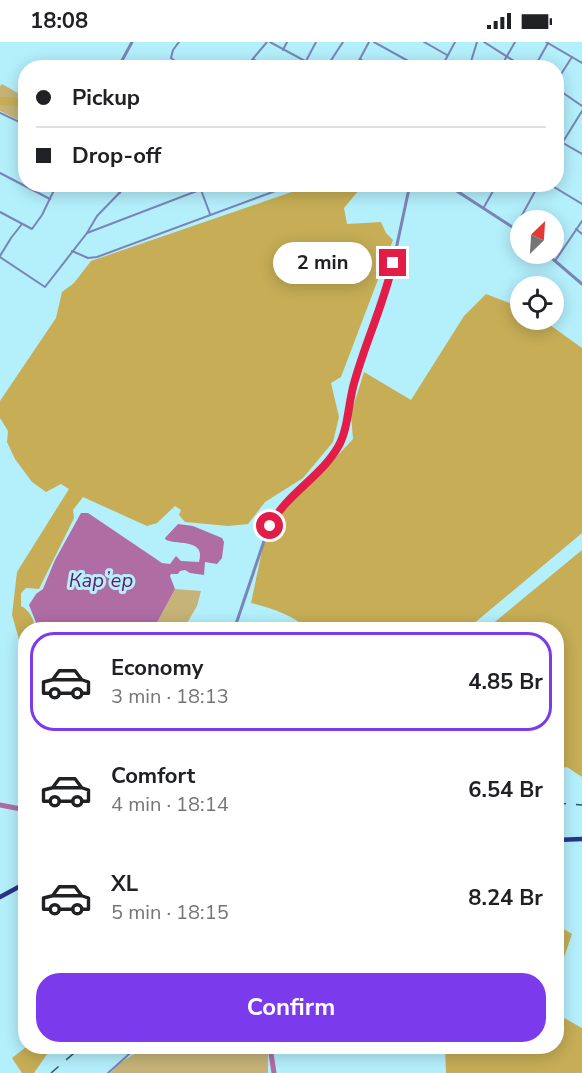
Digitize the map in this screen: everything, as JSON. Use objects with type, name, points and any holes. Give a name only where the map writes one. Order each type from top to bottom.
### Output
[{"type":"main road","points":[[564,840],[582,839]]},
{"type":"main road","points":[[0,897],[18,887]]},
{"type":"street","points":[[122,60],[132,42]]},
{"type":"street","points":[[174,60],[171,54],[179,42]]},
{"type":"street","points":[[253,59],[269,42],[304,60]]},
{"type":"street","points":[[283,50],[287,42]]},
{"type":"street","points":[[307,60],[316,42]]},
{"type":"street","points":[[331,60],[343,42]]},
{"type":"street","points":[[360,59],[369,42]]},
{"type":"street","points":[[374,42],[407,60]]},
{"type":"street","points":[[424,42],[448,55]]},
{"type":"street","points":[[445,60],[454,42]]},
{"type":"street","points":[[471,60],[477,42]]},
{"type":"street","points":[[484,42],[513,60]]},
{"type":"street","points":[[505,60],[515,42]]},
{"type":"street","points":[[538,60],[547,43],[582,63]]},
{"type":"street","points":[[564,70],[572,57]]},
{"type":"street","points":[[564,94],[582,106]]},
{"type":"street","points":[[564,139],[582,111]]},
{"type":"street","points":[[0,113],[18,121]]},
{"type":"street","points":[[564,143],[582,154]]},
{"type":"street","points":[[0,172],[18,182]]},
{"type":"street","points":[[37,192],[50,199]]},
{"type":"street","points":[[0,212],[32,229],[53,192]]},
{"type":"street","points":[[87,233],[196,192]]},
{"type":"street","points":[[202,192],[210,214]]},
{"type":"street","points":[[72,252],[87,258],[97,257],[272,192]]},
{"type":"street","points":[[237,622],[266,535],[276,514],[325,464],[339,445],[358,370],[389,282],[408,192]]},
{"type":"street","points":[[484,207],[492,192]]},
{"type":"street","points":[[525,210],[535,192]]},
{"type":"street","points":[[562,192],[582,204]]},
{"type":"street","points":[[22,224],[11,237],[0,257],[45,287],[104,208],[120,193]]},
{"type":"street","points":[[459,193],[510,225]]},
{"type":"street","points":[[564,247],[582,221]]},
{"type":"street","points":[[91,226],[94,231]]},
{"type":"street","points":[[576,229],[582,234]]},
{"type":"street","points":[[559,264],[582,284]]},
{"type":"street","points":[[108,1073],[129,1054]]},
{"type":"shaded area","points":[[2,84],[18,93],[18,120],[0,111],[0,86]]},
{"type":"shaded area","points":[[0,97],[18,98],[18,106],[0,105]]},
{"type":"shaded area","points":[[292,192],[357,192],[344,208],[347,224],[381,222],[386,233],[393,240],[341,377],[331,383],[339,417],[333,442],[303,478],[265,502],[248,524],[228,526],[185,522],[179,515],[181,510],[175,506],[157,523],[147,526],[83,497],[73,510],[74,518],[39,589],[26,588],[21,593],[21,606],[27,610],[34,622],[18,622],[18,636],[12,615],[17,572],[69,489],[61,484],[46,492],[32,482],[15,459],[7,442],[8,431],[0,418],[0,401],[56,318],[62,292],[74,283],[91,261]]},
{"type":"shaded area","points":[[486,294],[510,303],[510,330],[557,330],[582,348],[582,533],[476,622],[299,622],[267,607],[251,603],[263,546],[287,501],[327,467],[353,439],[351,414],[364,372],[411,400],[464,316]]},
{"type":"shaded area","points":[[582,550],[582,777],[567,767],[564,768],[564,622],[495,622]]},
{"type":"shaded area","name":"Карʼер","points":[[175,589],[201,591],[197,606],[188,622],[157,622]]},
{"type":"shaded area","points":[[564,929],[572,934],[564,957]]},
{"type":"shaded area","points":[[564,1018],[582,1028],[582,1073],[446,1073],[445,1054],[564,1054]]},
{"type":"shaded area","points":[[18,1053],[47,1054],[34,1073],[22,1073],[12,1058]]},
{"type":"shaded area","points":[[134,1054],[268,1054],[268,1073],[110,1073]]},
{"type":"water","name":"Карʼер","points":[[81,513],[88,513],[162,563],[170,564],[176,556],[181,561],[199,562],[199,550],[195,546],[166,540],[165,538],[178,524],[193,526],[222,538],[224,542],[222,558],[217,564],[205,562],[204,575],[185,570],[178,574],[171,574],[175,589],[157,622],[36,622],[29,605],[36,594],[43,589],[55,560]]},
{"type":"waterway","points":[[0,805],[18,808]]},
{"type":"waterway","points":[[271,1054],[274,1073]]},
{"type":"railway","points":[[564,804],[582,805]]},
{"type":"railway","points":[[51,1073],[73,1054]]},
{"type":"route","points":[[270,526],[276,514],[321,469],[339,445],[344,432],[352,390],[389,282],[393,263]]}]
